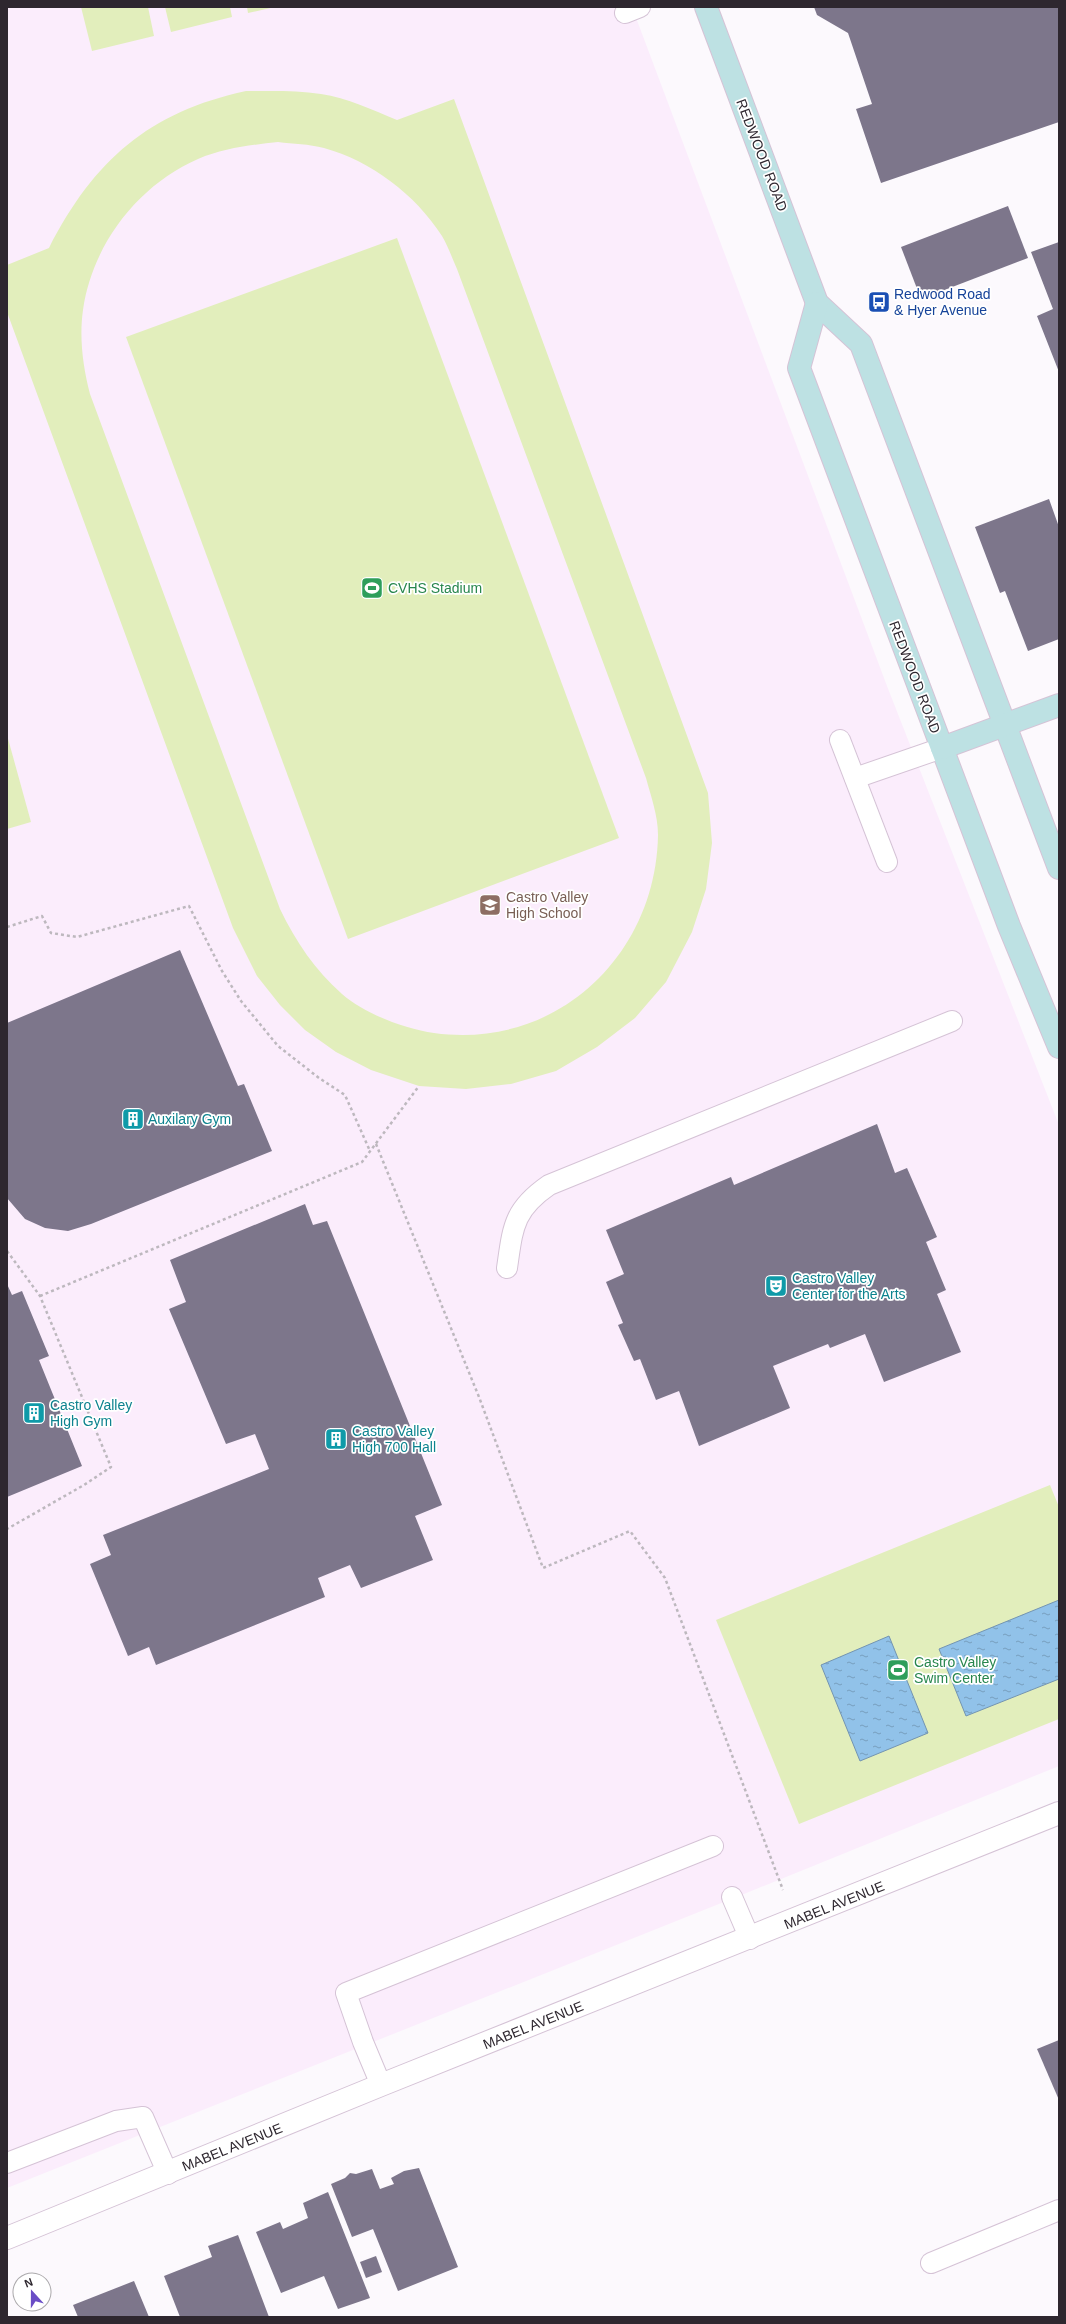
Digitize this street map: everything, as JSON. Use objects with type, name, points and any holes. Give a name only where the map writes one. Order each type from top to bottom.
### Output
[{"type":"main road","name":"REDWOOD ROAD","points":[[706,7],[817,303],[861,344],[1059,868]]},
{"type":"main road","name":"REDWOOD ROAD","points":[[817,303],[799,368],[1009,926],[1059,1047]]},
{"type":"main road","points":[[942,748],[1059,705]]},
{"type":"street","name":"MABEL AVENUE","points":[[7,2238],[1059,1814]]},
{"type":"lane","points":[[840,740],[886,862]]},
{"type":"lane","points":[[855,778],[942,748]]},
{"type":"lane","points":[[507,1268],[512,1234],[519,1212],[532,1197],[549,1185],[952,1021]]},
{"type":"lane","points":[[381,2086],[363,2042],[346,1993],[713,1846]]},
{"type":"lane","points":[[732,1897],[750,1939]]},
{"type":"lane","points":[[7,2163],[116,2121],[143,2117],[168,2174]]},
{"type":"lane","points":[[931,2264],[1059,2210]]},
{"type":"path","points":[[7,927],[42,916],[51,933],[77,937],[189,906],[222,971],[241,1001],[278,1046],[319,1078],[345,1095],[370,1151]]},
{"type":"path","points":[[40,1296],[362,1162],[419,1086]]},
{"type":"path","points":[[376,1144],[479,1397],[543,1568],[630,1531],[665,1578],[795,1921]]},
{"type":"path","points":[[7,1251],[40,1296],[111,1467],[7,1529]]},
{"type":"shaded area","name":"Castro Valley High School","points":[[7,7],[632,7],[887,686],[1059,1125],[1059,1766],[744,1894],[7,2188]]},
{"type":"green space","points":[[81,7],[148,7],[154,36],[92,51]]},
{"type":"green space","points":[[165,7],[230,7],[232,17],[171,32]]},
{"type":"green space","points":[[247,7],[275,7],[248,13]]},
{"type":"green space","points":[[246,91],[312,93],[350,101],[397,120],[454,99],[708,793],[712,843],[706,889],[692,932],[666,982],[635,1018],[597,1047],[556,1071],[511,1084],[466,1089],[419,1086],[371,1070],[336,1052],[305,1030],[280,1005],[257,976],[233,928],[7,312],[7,265],[49,248],[66,217],[85,189],[106,165],[128,144],[153,127],[181,112],[212,100]],"holes":[[[278,142],[324,148],[358,161],[375,170],[419,206],[442,236],[457,269],[646,778],[654,806],[658,835],[653,879],[639,919],[618,955],[591,986],[558,1010],[520,1026],[479,1034],[434,1033],[398,1024],[386,1020],[351,1001],[332,985],[307,955],[280,909],[90,394],[82,352],[81,331],[83,310],[88,286],[96,263],[121,220],[156,184],[176,170],[198,159],[218,152],[258,144]]]},
{"type":"green space","name":"CVHS Stadium","points":[[397,238],[619,838],[348,939],[126,337]]},
{"type":"green space","points":[[7,735],[31,822],[7,829]]},
{"type":"green space","name":"Castro Valley Swim Center","points":[[1050,1485],[1059,1507],[1059,1719],[799,1824],[716,1620]]},
{"type":"water","points":[[1059,1600],[1059,1679],[966,1716],[939,1649]]},
{"type":"water","points":[[889,1636],[928,1733],[860,1761],[821,1665]]},
{"type":"building","points":[[814,7],[1059,7],[1059,122],[881,183],[856,109],[872,104],[848,33],[817,15]]},
{"type":"building","points":[[1008,206],[1028,258],[921,299],[901,247]]},
{"type":"building","points":[[1059,242],[1059,372],[1037,316],[1053,309],[1031,252]]},
{"type":"building","points":[[1049,499],[1059,527],[1059,639],[1028,651],[1005,591],[1000,593],[975,527]]},
{"type":"building","name":"Auxilary Gym","points":[[180,950],[238,1086],[244,1084],[272,1151],[91,1224],[68,1231],[45,1228],[25,1219],[7,1198],[7,1023]]},
{"type":"building","name":"Castro Valley Center for the Arts","points":[[877,1124],[895,1173],[907,1168],[937,1237],[926,1242],[946,1290],[937,1294],[961,1352],[884,1382],[865,1334],[830,1348],[828,1344],[773,1366],[790,1408],[699,1446],[679,1391],[656,1400],[640,1359],[634,1361],[618,1325],[623,1323],[606,1282],[624,1274],[606,1230],[731,1177],[734,1185]]},
{"type":"building","name":"Castro Valley High 700 Hall","points":[[305,1204],[313,1225],[327,1221],[442,1505],[415,1516],[433,1560],[361,1588],[350,1565],[318,1578],[325,1597],[156,1665],[149,1647],[128,1656],[90,1564],[111,1555],[103,1535],[269,1469],[255,1434],[226,1444],[169,1309],[186,1302],[170,1260]]},
{"type":"building","name":"Castro Valley High Gym","points":[[7,1284],[12,1295],[22,1291],[49,1356],[39,1360],[82,1466],[7,1497]]},
{"type":"building","points":[[1059,2040],[1059,2100],[1037,2049]]},
{"type":"building","points":[[419,2168],[458,2267],[398,2291],[373,2229],[352,2237],[331,2184],[345,2178],[350,2173],[356,2174],[372,2169],[380,2189],[394,2184],[391,2178],[404,2171]]},
{"type":"building","points":[[328,2192],[370,2298],[338,2309],[324,2276],[281,2293],[256,2232],[280,2222],[283,2229],[308,2218],[303,2203]]},
{"type":"building","points":[[238,2235],[269,2317],[180,2317],[164,2276],[212,2257],[208,2246]]},
{"type":"building","points":[[376,2256],[382,2272],[366,2278],[360,2262]]},
{"type":"building","points":[[134,2281],[149,2317],[78,2317],[73,2305]]},
{"type":"place","name":"Redwood Road & Hyer Avenue","points":[[879,302]]},
{"type":"place","name":"CVHS Stadium","points":[[372,588]]},
{"type":"place","name":"Castro Valley High School","points":[[490,905]]},
{"type":"place","name":"Auxilary Gym","points":[[133,1119]]},
{"type":"place","name":"Castro Valley Center for the Arts","points":[[776,1286]]},
{"type":"place","name":"Castro Valley High Gym","points":[[34,1413]]},
{"type":"place","name":"Castro Valley High 700 Hall","points":[[336,1439]]},
{"type":"place","name":"Castro Valley Swim Center","points":[[898,1670]]}]
